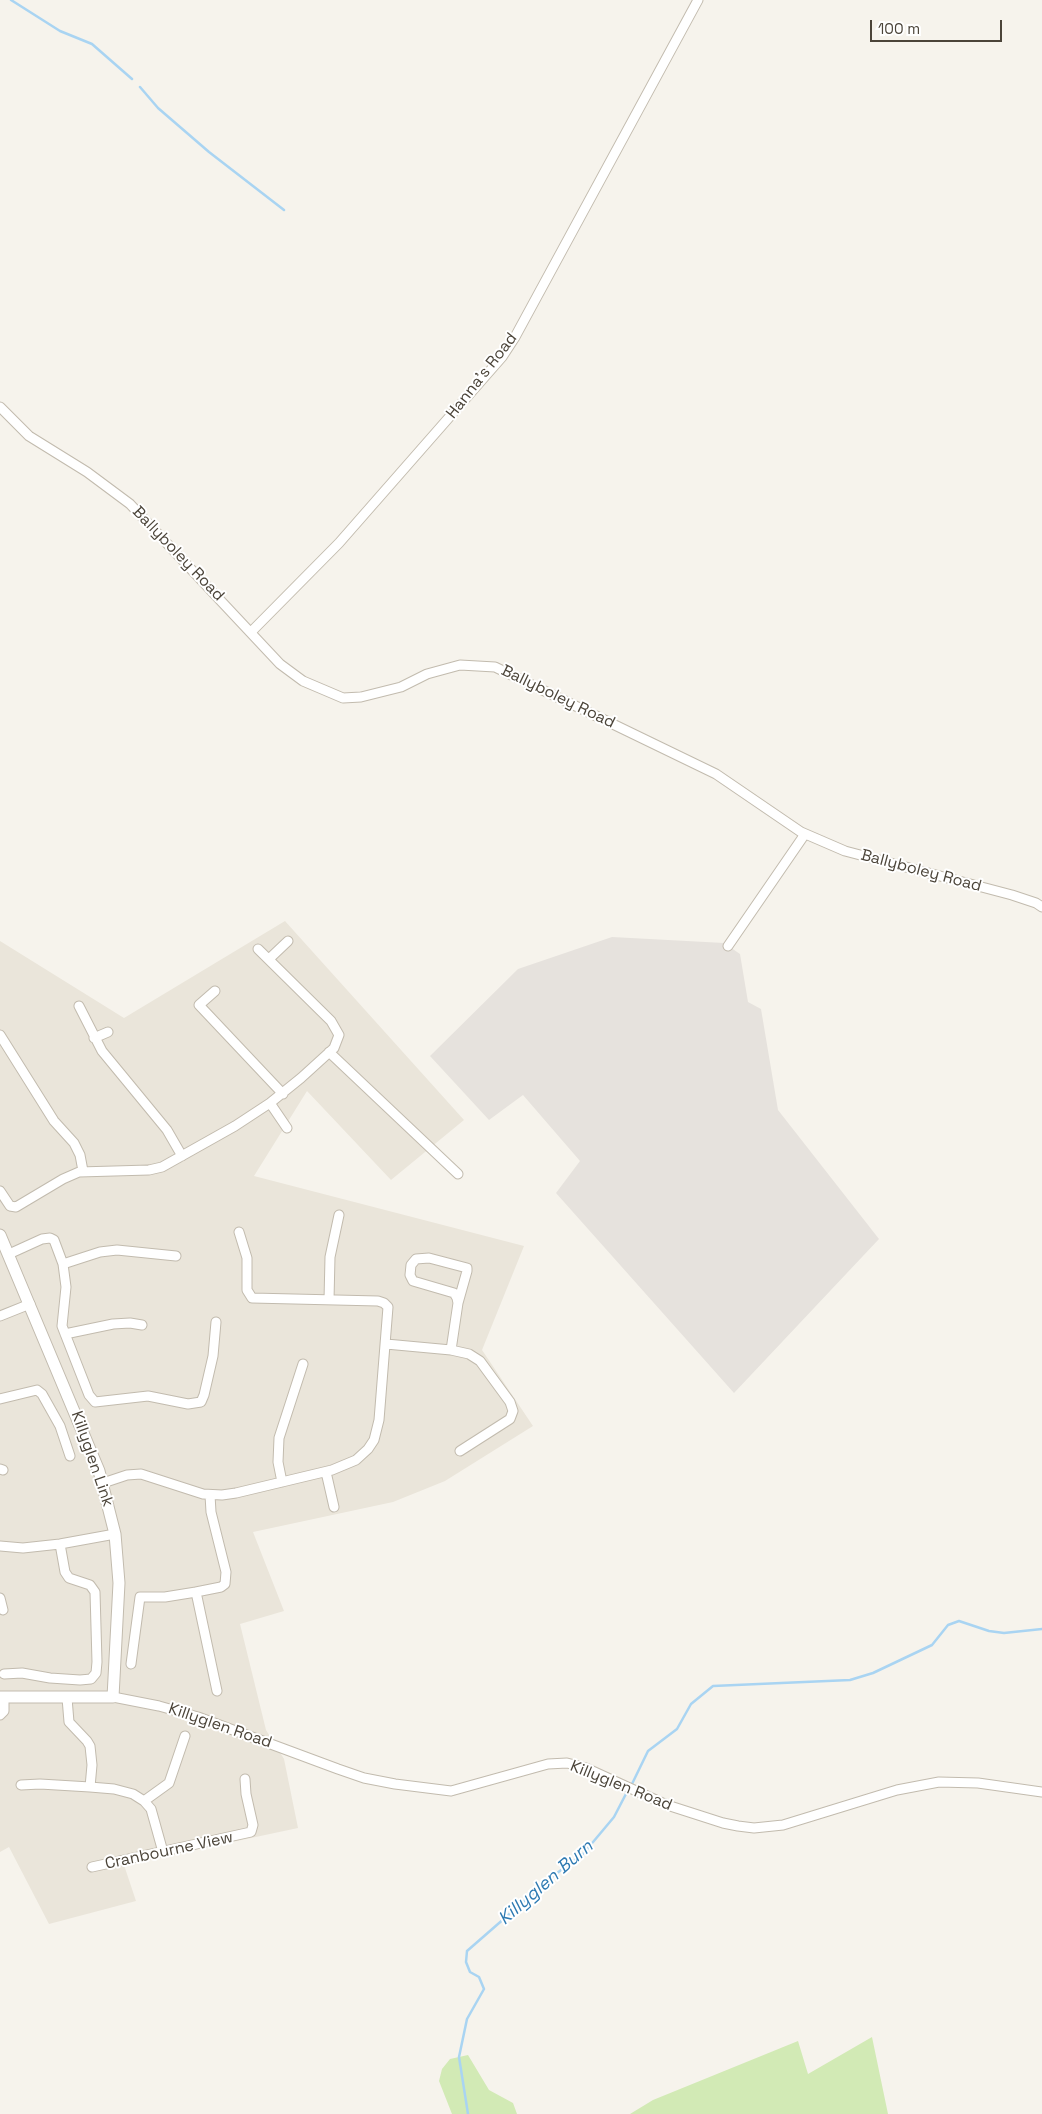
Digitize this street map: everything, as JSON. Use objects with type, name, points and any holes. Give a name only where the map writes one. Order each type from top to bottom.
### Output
[{"type":"street","name":"Hanna's Road","points":[[251,632],[339,543],[502,357],[515,337],[698,0]]},
{"type":"street","name":"Ballyboley Road","points":[[0,407],[29,436],[87,472],[130,504],[280,664],[303,680],[342,698],[361,697],[401,688],[426,674],[460,665],[495,667],[716,774],[805,834],[845,851],[1012,896],[1036,903],[1042,908]]},
{"type":"street","points":[[728,946],[805,834]]},
{"type":"street","points":[[269,959],[288,941]]},
{"type":"street","points":[[0,1191],[10,1206],[17,1207],[68,1175],[83,1171],[150,1170],[174,1161],[283,1094],[334,1048],[339,1036],[331,1021],[258,949]]},
{"type":"street","points":[[215,991],[199,1006],[283,1094]]},
{"type":"street","points":[[79,1006],[94,1038],[111,1064],[167,1130],[182,1156]]},
{"type":"street","points":[[94,1038],[108,1032]]},
{"type":"street","points":[[0,1034],[54,1121],[72,1140],[80,1155],[83,1171]]},
{"type":"street","points":[[329,1052],[458,1174]]},
{"type":"street","points":[[270,1103],[287,1128]]},
{"type":"street","points":[[328,1300],[330,1257],[339,1215]]},
{"type":"street","points":[[104,1483],[127,1475],[141,1474],[210,1494],[236,1493],[326,1472],[356,1460],[368,1449],[374,1440],[379,1420],[386,1344],[388,1312],[384,1303],[378,1301],[252,1298],[247,1290],[246,1255],[239,1232]]},
{"type":"street","name":"Killyglen Link","points":[[0,1235],[104,1483],[115,1534],[119,1583],[113,1697]]},
{"type":"street","points":[[9,1254],[42,1239],[50,1238],[54,1240],[63,1264],[66,1287],[62,1320],[65,1334],[89,1395],[95,1402],[148,1396],[192,1404],[200,1402],[204,1395],[213,1356],[216,1322]]},
{"type":"street","points":[[63,1264],[112,1250],[176,1256]]},
{"type":"street","points":[[451,1350],[458,1303],[467,1268],[428,1258],[416,1259],[411,1265],[410,1275],[413,1282],[454,1293],[458,1303]]},
{"type":"street","points":[[0,1316],[30,1304]]},
{"type":"street","points":[[65,1334],[113,1324],[130,1323],[142,1326]]},
{"type":"street","points":[[386,1344],[451,1350],[469,1354],[480,1361],[510,1403],[513,1410],[509,1420],[460,1451]]},
{"type":"street","points":[[282,1482],[278,1462],[279,1438],[303,1364]]},
{"type":"street","points":[[0,1399],[31,1390],[37,1390],[42,1394],[57,1420],[70,1456]]},
{"type":"street","points":[[326,1472],[334,1507]]},
{"type":"street","points":[[132,1664],[140,1597],[165,1597],[196,1592],[221,1586],[226,1578],[211,1512],[210,1494]]},
{"type":"street","points":[[0,1546],[23,1548],[60,1544],[115,1534]]},
{"type":"street","points":[[4,1674],[22,1673],[50,1678],[80,1680],[91,1679],[96,1673],[95,1592],[90,1586],[69,1578],[65,1572],[60,1544]]},
{"type":"street","points":[[196,1592],[217,1691]]},
{"type":"street","points":[[0,1598],[3,1610]]},
{"type":"street","points":[[0,1715],[4,1711],[2,1697]]},
{"type":"street","name":"Killyglen Road","points":[[2,1697],[113,1697],[159,1706],[198,1717],[364,1778],[405,1786],[451,1791],[558,1762],[586,1768],[667,1805],[723,1823],[754,1828],[783,1825],[896,1790],[939,1782],[978,1782],[1042,1792]]},
{"type":"street","points":[[67,1698],[69,1722],[90,1746],[92,1765],[90,1787]]},
{"type":"street","points":[[144,1801],[169,1783],[185,1736]]},
{"type":"street","name":"Cranbourne View","points":[[92,1867],[251,1832],[253,1825],[246,1794],[245,1779]]},
{"type":"street","points":[[22,1785],[40,1784],[90,1787],[126,1792],[144,1801],[154,1818],[163,1852]]},
{"type":"shaded area","points":[[285,921],[464,1120],[391,1180],[307,1091],[254,1176],[524,1246],[482,1350],[533,1426],[445,1481],[393,1502],[253,1532],[284,1611],[240,1624],[266,1730],[284,1759],[298,1828],[124,1865],[136,1901],[49,1924],[9,1847],[0,1852],[0,941],[124,1018]]},
{"type":"shaded area","points":[[612,937],[724,943],[740,954],[748,1002],[761,1009],[778,1110],[879,1239],[734,1393],[556,1193],[580,1161],[523,1095],[489,1120],[430,1056],[518,969]]},
{"type":"green space","points":[[872,2037],[888,2114],[630,2114],[653,2100],[798,2041],[808,2074]]},
{"type":"green space","points":[[468,2055],[489,2090],[513,2103],[517,2114],[452,2114],[439,2081],[442,2069],[450,2059]]},
{"type":"waterway","points":[[11,0],[60,31],[92,44],[132,79]]},
{"type":"waterway","points":[[140,87],[158,108],[209,152],[284,210]]},
{"type":"waterway","name":"Killyglen Burn","points":[[631,1786],[648,1751],[677,1729],[691,1704],[713,1686],[850,1680],[873,1673],[932,1645],[948,1625],[959,1621],[989,1631],[1004,1633],[1042,1629]]},
{"type":"waterway","name":"Killyglen Burn","points":[[468,2114],[459,2057],[467,2019],[484,1989],[479,1977],[470,1972],[466,1962],[467,1951],[553,1876],[583,1854],[614,1817],[628,1790]]}]
